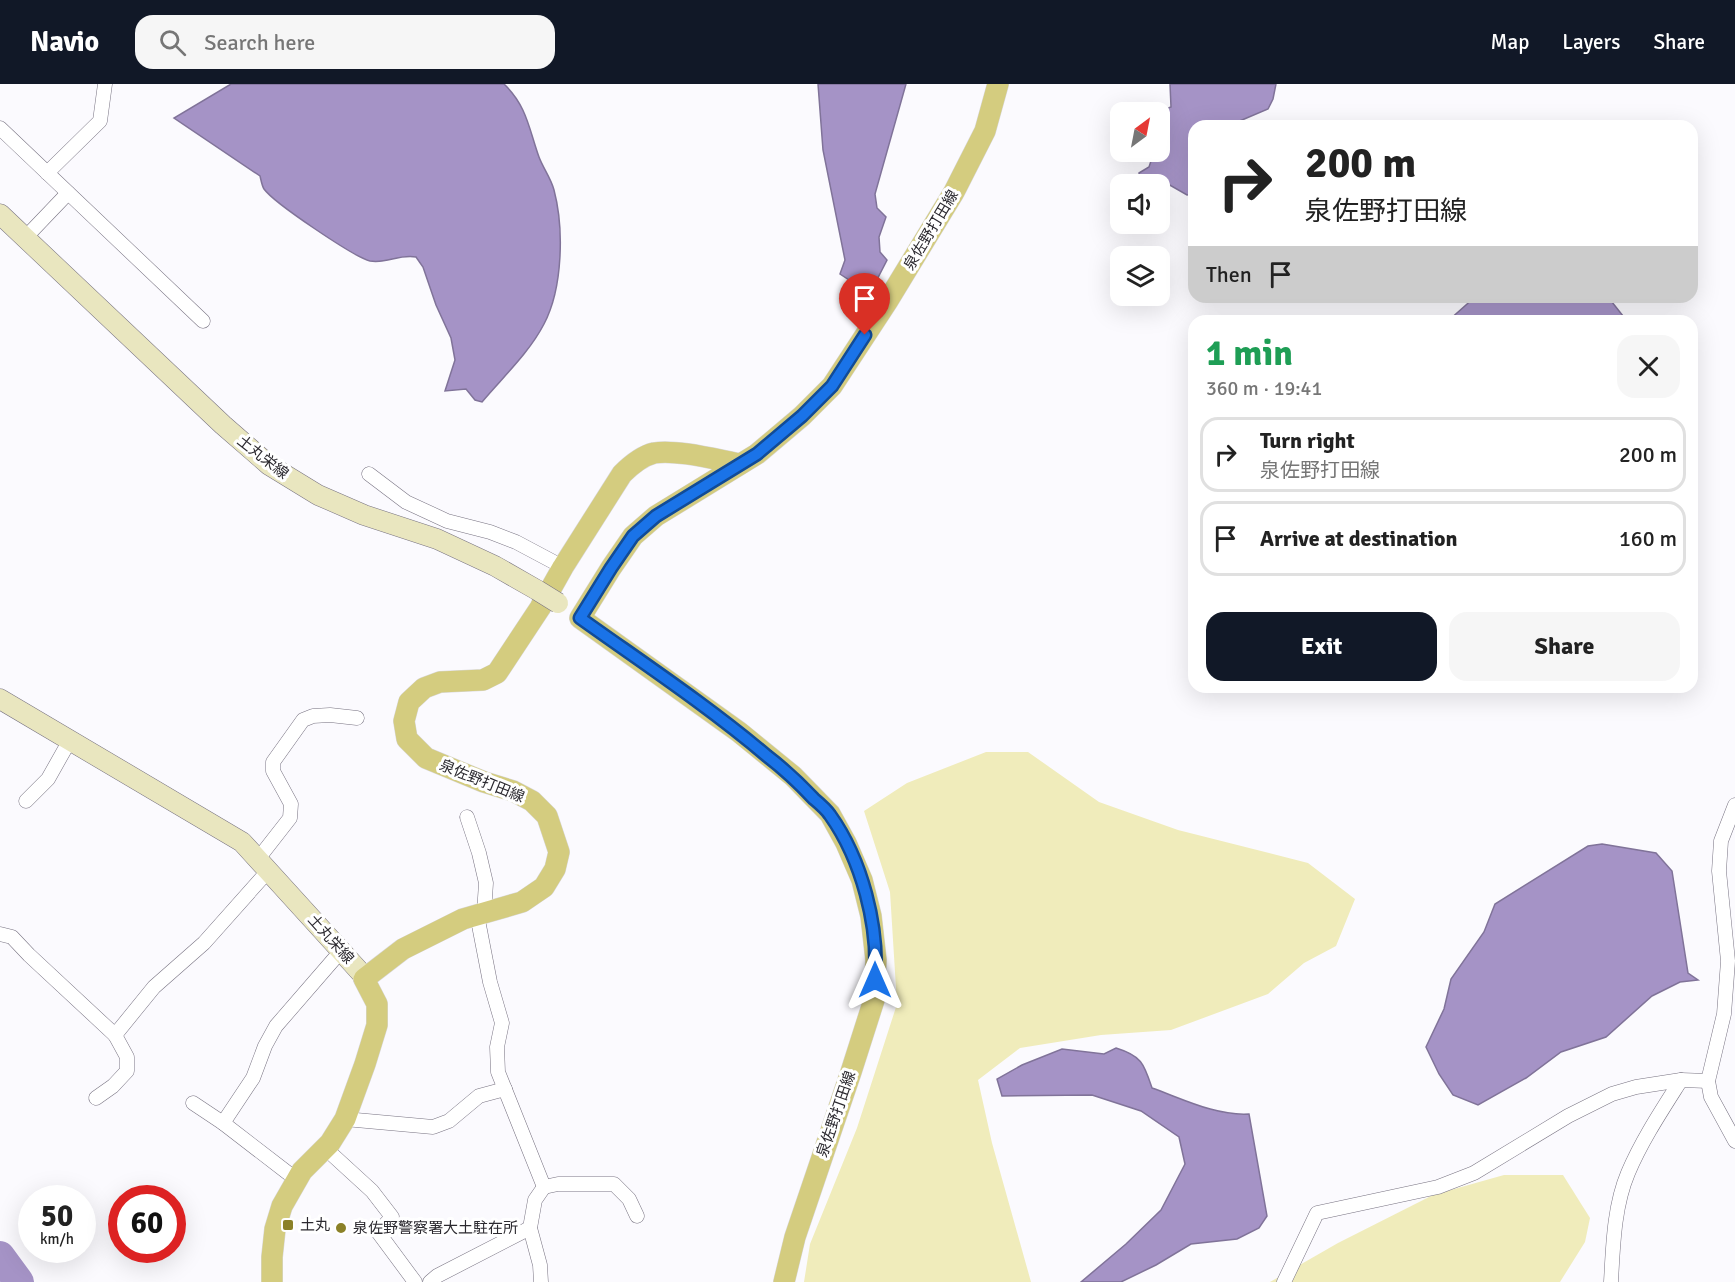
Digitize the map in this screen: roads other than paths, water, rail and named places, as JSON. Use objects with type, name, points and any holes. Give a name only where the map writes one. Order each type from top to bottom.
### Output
[{"type":"main road","name":"泉佐野打田線","points":[[784,1282],[795,1238],[874,1000],[876,960],[871,916],[862,880],[830,814],[793,776],[739,732],[580,618],[633,536],[656,516],[757,454],[802,416],[832,386],[887,302],[954,192],[985,131],[998,84]]},
{"type":"main road","name":"土丸栄線","points":[[0,214],[223,426],[269,465],[318,495],[364,515],[437,539],[495,566],[580,618]]},
{"type":"main road","name":"泉佐野打田線","points":[[364,979],[403,949],[463,919],[522,902],[544,887],[555,869],[559,852],[547,816],[532,801],[513,791],[484,782],[426,758],[407,739],[404,721],[409,702],[424,688],[441,682],[483,680],[497,673],[540,608],[622,474],[635,462],[654,453],[682,453],[740,464]]},
{"type":"main road","name":"土丸栄線","points":[[0,699],[242,842],[362,974],[364,979]]},
{"type":"main road","points":[[272,1282],[275,1229],[282,1206],[302,1171],[325,1148],[345,1119],[377,1025],[376,1004],[364,979]]},
{"type":"street","points":[[47,173],[100,121],[105,84]]},
{"type":"street","points":[[0,128],[203,321]]},
{"type":"street","points":[[25,238],[68,193]]},
{"type":"street","points":[[369,474],[406,501],[447,521],[490,532],[516,542],[563,567]]},
{"type":"street","points":[[115,1035],[154,987],[204,943],[264,865],[290,818],[291,804],[273,771],[273,762],[303,720],[313,716],[330,715],[357,718]]},
{"type":"street","points":[[26,801],[48,779],[70,740]]},
{"type":"street","points":[[1735,805],[1721,841],[1719,871],[1728,961],[1724,1014],[1708,1081],[1711,1097],[1735,1141]]},
{"type":"street","points":[[467,818],[486,883],[481,914],[490,982],[502,1023],[497,1047],[498,1072],[544,1187]]},
{"type":"street","points":[[0,934],[12,937],[115,1035],[128,1057],[127,1071],[113,1086],[96,1098]]},
{"type":"street","points":[[223,1123],[253,1078],[265,1046],[276,1026],[341,951]]},
{"type":"street","points":[[1284,1282],[1317,1213],[1438,1187],[1474,1173],[1568,1116],[1612,1094],[1636,1087],[1681,1080],[1708,1081]]},
{"type":"street","points":[[1611,1282],[1613,1245],[1620,1200],[1628,1174],[1656,1120],[1681,1080]]},
{"type":"street","points":[[345,1119],[433,1127],[449,1121],[479,1096],[505,1089]]},
{"type":"street","points":[[193,1103],[297,1180]]},
{"type":"street","points":[[325,1148],[372,1191],[392,1217],[378,1232],[415,1282]]},
{"type":"street","points":[[541,1282],[540,1265],[530,1228],[535,1200],[544,1187],[558,1184],[614,1184],[629,1198],[637,1216]]},
{"type":"street","points":[[430,1282],[437,1276],[530,1228]]},
{"type":"waterway","points":[[0,1256],[19,1282]]},
{"type":"place","name":"土丸","points":[[288,1225]]},
{"type":"place","name":"泉佐野警察署大土駐在所","points":[[341,1228]]}]
